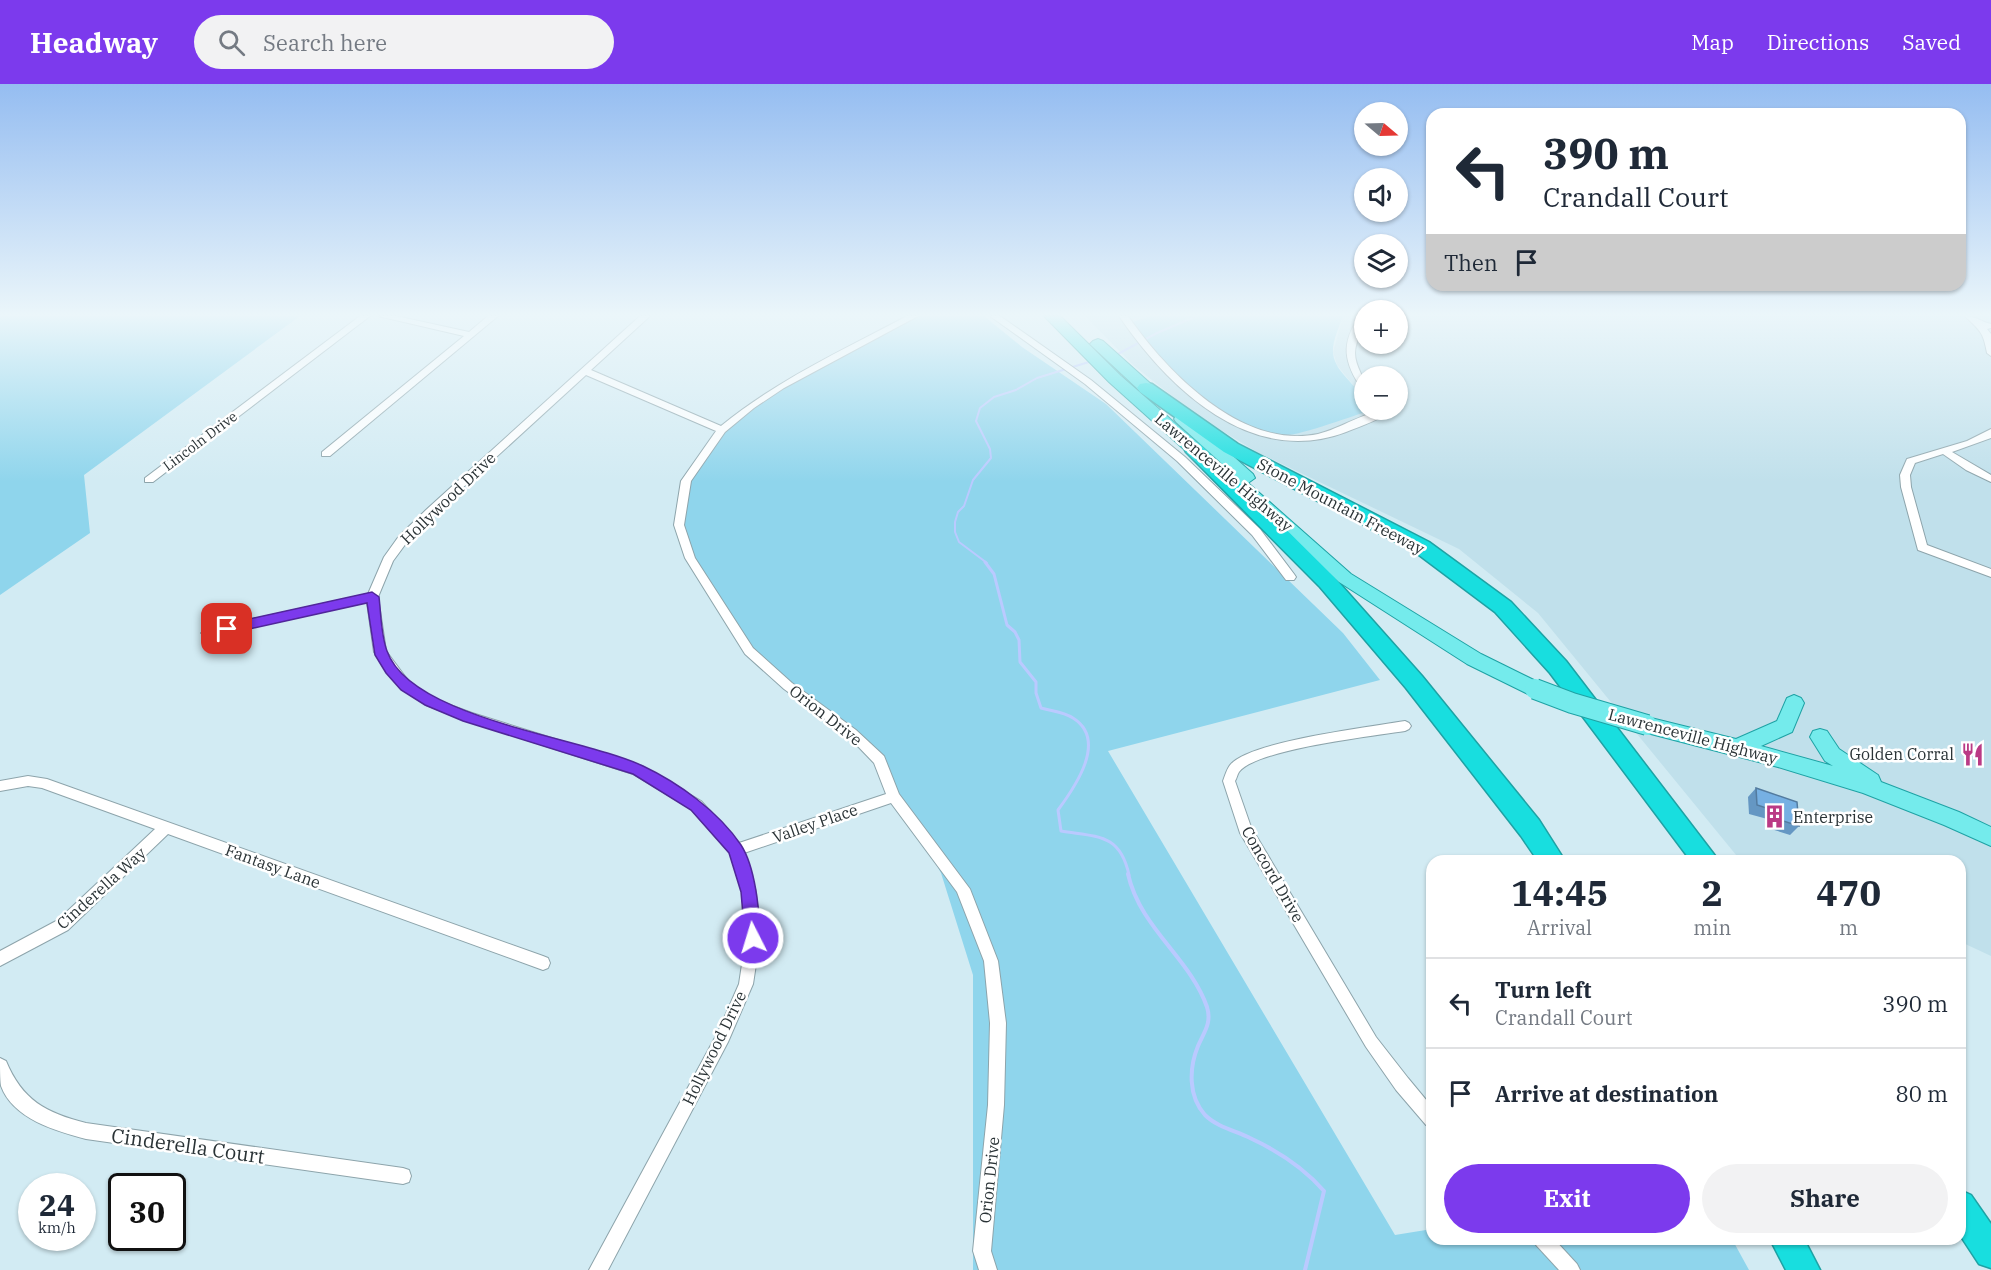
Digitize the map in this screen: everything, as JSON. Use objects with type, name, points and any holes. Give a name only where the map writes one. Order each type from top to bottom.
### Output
[{"type":"highway","name":"Lawrenceville Highway","points":[[1118,371],[1193,448]]},
{"type":"highway","name":"Lawrenceville Highway","points":[[1120,371],[1146,388]]},
{"type":"highway","name":"Stone Mountain Freeway","points":[[1146,388],[1231,448],[1375,521],[1422,548],[1503,608],[1558,667],[1701,855]]},
{"type":"highway","points":[[1193,448],[1327,582],[1414,682],[1530,828],[1548,855]]},
{"type":"highway","points":[[1966,1215],[1991,1252]]},
{"type":"highway","points":[[1789,1245],[1804,1270]]},
{"type":"main road","name":"Lawrenceville Highway","points":[[1146,388],[1404,616]]},
{"type":"main road","name":"Lawrenceville Highway","points":[[1193,448],[1259,500],[1345,578],[1474,659],[1535,689],[1572,703],[1737,748],[1893,796],[1991,837]]},
{"type":"main road","points":[[1737,748],[1785,726],[1794,703]]},
{"type":"main road","points":[[1820,737],[1832,755],[1893,796]]},
{"type":"street","name":"Lincoln Drive","points":[[149,480],[293,371]]},
{"type":"street","points":[[326,454],[427,371]]},
{"type":"street","name":"Hollywood Drive","points":[[585,371],[403,539],[388,560],[372,597],[380,652],[406,686],[430,702],[468,717],[638,770],[696,805],[736,850],[749,892],[753,938],[746,984],[723,1037],[598,1270]]},
{"type":"street","points":[[586,371],[722,430]]},
{"type":"street","name":"Orion Drive","points":[[809,371],[751,406],[722,430],[686,481],[679,525],[690,558],[749,651],[788,686],[852,733],[879,760],[894,796],[963,890],[991,961],[998,1023],[996,1105],[982,1251],[988,1270]]},
{"type":"street","points":[[1072,371],[1181,459],[1256,532],[1290,577]]},
{"type":"street","points":[[1169,371],[1187,389],[1229,419],[1249,429],[1270,435],[1307,439],[1362,420]]},
{"type":"street","points":[[1991,432],[1990,435],[1973,443],[1911,461],[1905,475],[1914,522],[1922,547],[1991,573]]},
{"type":"street","points":[[1943,450],[1991,479]]},
{"type":"street","points":[[207,633],[372,597]]},
{"type":"street","name":"Concord Drive","points":[[1405,726],[1292,746],[1252,759],[1235,769],[1229,781],[1245,829],[1371,1042],[1426,1112]]},
{"type":"street","name":"Fantasy Lane","points":[[0,786],[28,781],[42,783],[543,963]]},
{"type":"street","name":"Valley Place","points":[[736,850],[894,796]]},
{"type":"street","name":"Cinderella Way","points":[[0,959],[63,925],[166,828]]},
{"type":"street","name":"Cinderella Court","points":[[0,1066],[13,1094],[32,1111],[57,1124],[86,1131],[403,1176]]},
{"type":"street","points":[[1548,1245],[1571,1270]]},
{"type":"shaded area","points":[[0,371],[225,371],[84,475],[90,533],[0,595]]},
{"type":"shaded area","points":[[807,371],[1058,371],[1106,404],[1343,633],[1380,680],[1108,751],[1395,1235],[1426,1230],[1426,1245],[1735,1245],[1749,1270],[973,1270],[973,975],[941,873],[878,753],[757,662],[688,562],[679,519],[683,483],[727,430],[792,379]]},
{"type":"shaded area","points":[[1141,371],[1177,371],[1211,405],[1354,409],[1354,420],[1408,420],[1408,371],[1991,371],[1991,956],[1966,944],[1966,855],[1736,855],[1538,613],[1459,549],[1257,452],[1196,415]]},
{"type":"shaded area","points":[[1174,371],[1342,371],[1354,387],[1354,416],[1314,429],[1285,435],[1262,431],[1239,422],[1218,410]]},
{"type":"shaded area","points":[[1342,371],[1354,371],[1354,386]]},
{"type":"building","points":[[1756,788],[1797,802],[1799,826],[1780,820],[1779,812],[1757,805]]},
{"type":"waterway","points":[[987,563],[959,542],[955,532],[958,512],[964,506],[973,480],[991,458],[990,449],[976,421],[980,408],[994,397],[1059,371]]},
{"type":"waterway","points":[[985,562],[994,574],[1007,625],[1015,632],[1019,640],[1020,662],[1036,682],[1036,693],[1041,708],[1073,718],[1083,727],[1088,738],[1085,764],[1058,810],[1061,831],[1096,836],[1113,844],[1120,851],[1129,875]]},
{"type":"waterway","points":[[1128,874],[1143,911],[1189,973],[1207,1007],[1208,1023],[1195,1055],[1192,1072],[1193,1091],[1199,1107],[1215,1123],[1280,1154],[1308,1175],[1324,1191],[1305,1270]]},
{"type":"place","name":"Golden Corral","points":[[1972,754]]},
{"type":"place","name":"Enterprise","points":[[1775,817]]},
{"type":"route","points":[[227,629],[372,597],[380,652],[406,686],[430,702],[468,717],[638,770],[696,805],[736,850],[749,892],[753,938]]}]
